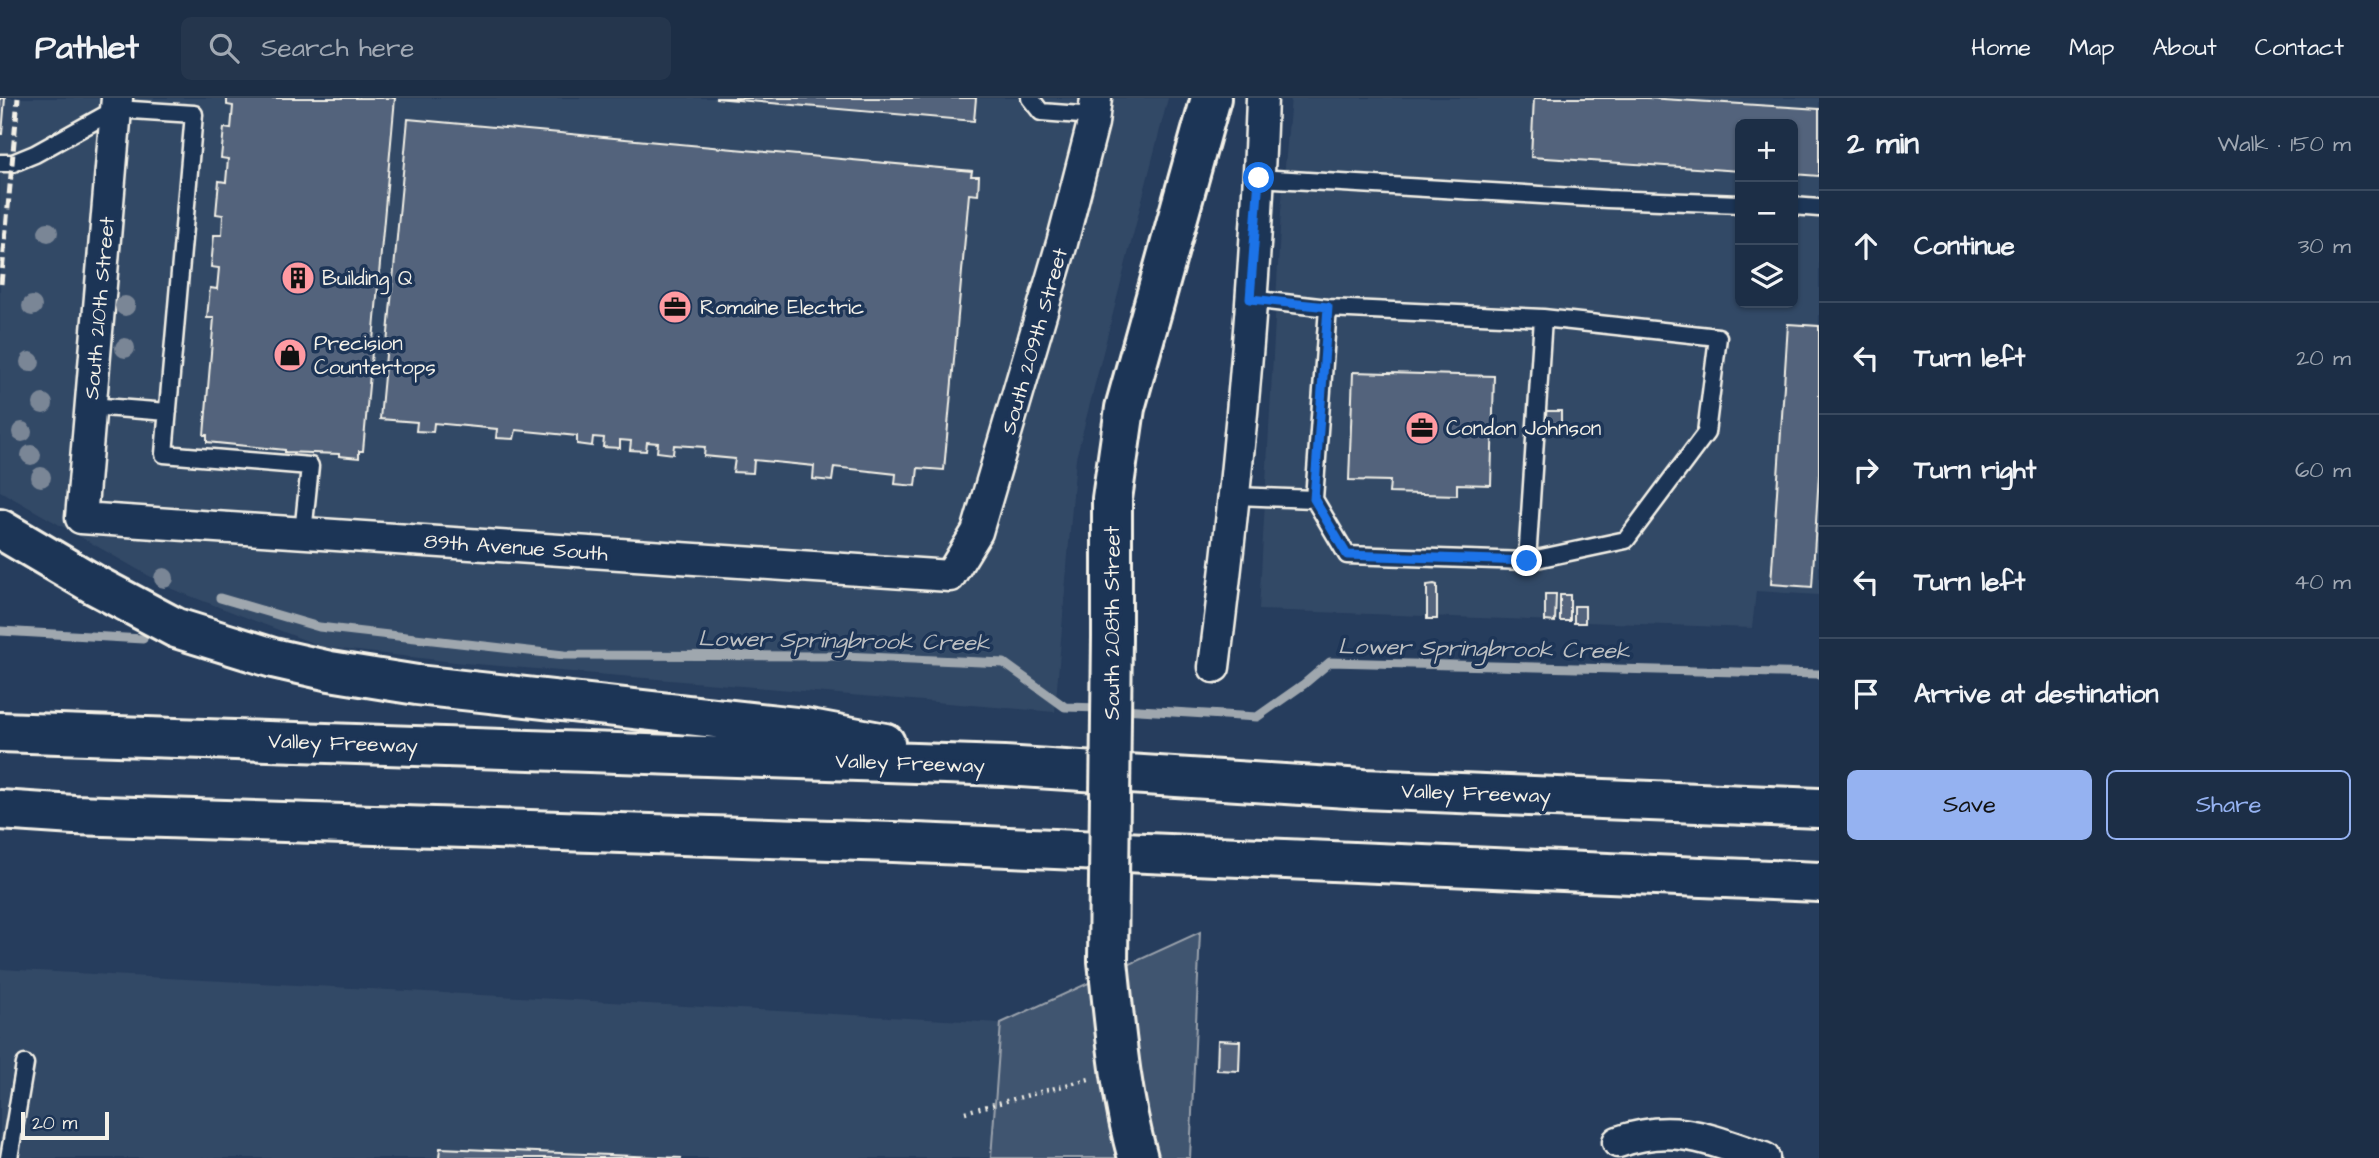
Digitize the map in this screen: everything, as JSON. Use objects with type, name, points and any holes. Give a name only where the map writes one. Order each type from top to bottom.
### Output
[{"type":"main road","name":"South 208th Street","points":[[1138,1158],[1127,1118],[1108,961],[1112,499],[1125,408],[1211,98]]},
{"type":"main road","points":[[0,529],[176,628],[273,658],[330,671],[417,684],[805,728],[1004,766]]},
{"type":"main road","name":"Valley Freeway","points":[[0,732],[1004,766],[1363,789],[1819,808]]},
{"type":"main road","points":[[0,810],[74,815],[920,843],[1819,882]]},
{"type":"main road","points":[[0,822],[74,815]]},
{"type":"street","points":[[1214,667],[1236,496],[1259,178],[1262,98]]},
{"type":"street","name":"South 210th Street","points":[[81,518],[116,104]]},
{"type":"street","name":"South 209th Street","points":[[950,576],[977,532],[1062,243],[1095,107]]},
{"type":"street","name":"89th Avenue South","points":[[81,518],[950,576]]},
{"type":"street","points":[[1618,1142],[1639,1135],[1670,1131],[1701,1137],[1764,1158]]},
{"type":"lane","points":[[1030,98],[1041,112],[1095,107]]},
{"type":"lane","points":[[0,163],[13,163],[35,154],[116,104],[194,114],[164,454],[310,466],[303,533]]},
{"type":"lane","points":[[1259,178],[1606,199],[1735,204]]},
{"type":"lane","points":[[1798,206],[1819,208]]},
{"type":"lane","points":[[1250,299],[1328,307],[1543,318],[1718,337],[1706,433],[1626,540],[1527,561],[1347,555],[1314,499],[1328,307]]},
{"type":"lane","points":[[1527,561],[1543,318]]},
{"type":"lane","points":[[90,406],[168,412]]},
{"type":"lane","points":[[1236,496],[1314,499]]},
{"type":"lane","points":[[9,1158],[25,1064]]},
{"type":"path","points":[[965,1112],[1120,1071]]},
{"type":"shaded area","points":[[0,98],[1168,98],[1076,458],[1055,712],[464,663],[323,647],[172,589],[0,491]]},
{"type":"shaded area","points":[[1291,98],[1819,98],[1819,595],[1756,591],[1752,628],[1259,610],[1281,211]]},
{"type":"shaded area","points":[[1200,932],[1190,1158],[991,1158],[1001,1023]]},
{"type":"shaded area","points":[[0,969],[1001,1023],[991,1158],[0,1158]]},
{"type":"building","points":[[0,98],[5,98],[2,134],[0,134]]},
{"type":"building","name":"Building Q","points":[[227,98],[395,98],[363,451],[359,451],[359,458],[207,442],[207,435],[204,435],[214,318],[207,318],[210,288],[217,289],[219,268],[211,267],[214,235],[222,235],[223,215],[216,214],[219,181],[226,182],[228,159],[221,158],[224,128],[231,129],[233,106],[227,105]]},
{"type":"building","points":[[715,98],[976,98],[974,121]]},
{"type":"building","points":[[1534,98],[1647,98],[1819,109],[1819,176],[1798,174],[1798,119],[1735,119],[1735,171],[1531,157]]},
{"type":"building","name":"Romaine Electric","points":[[408,119],[972,171],[971,176],[979,176],[978,195],[969,194],[944,470],[918,468],[916,486],[895,484],[896,474],[834,467],[832,481],[813,479],[814,466],[754,460],[753,473],[733,472],[735,459],[704,456],[705,447],[674,445],[673,454],[657,452],[658,443],[647,442],[646,451],[630,450],[631,441],[620,440],[620,448],[603,447],[604,438],[593,437],[592,446],[577,444],[577,436],[516,430],[514,439],[496,438],[497,429],[434,423],[433,432],[416,431],[417,422],[380,419]]},
{"type":"building","points":[[1788,324],[1819,326],[1819,474],[1812,587],[1771,584]]},
{"type":"building","name":"Condon Johnson","points":[[1353,372],[1494,376],[1491,485],[1457,484],[1457,495],[1389,493],[1390,481],[1349,480]]},
{"type":"building","points":[[1545,411],[1561,411],[1561,427],[1545,427]]},
{"type":"building","points":[[1427,585],[1437,585],[1437,619],[1427,619]]},
{"type":"building","points":[[1545,594],[1556,594],[1555,622],[1545,621]]},
{"type":"building","points":[[1560,595],[1570,595],[1570,621],[1560,621]]},
{"type":"building","points":[[1574,606],[1585,606],[1585,623],[1574,623]]},
{"type":"building","points":[[1218,1040],[1240,1041],[1239,1071],[1217,1070]]},
{"type":"building","points":[[440,1148],[682,1158],[439,1158]]},
{"type":"waterway","name":"Lower Springbrook Creek","points":[[220,598],[319,627],[564,655],[843,656],[1004,663],[1065,707],[1101,708]]},
{"type":"waterway","name":"Lower Springbrook Creek","points":[[0,631],[143,639]]},
{"type":"waterway","name":"Lower Springbrook Creek","points":[[1122,709],[1257,717],[1330,662],[1819,674]]},
{"type":"railway","points":[[1,284],[18,98]]},
{"type":"place","name":"Building Q","points":[[298,278]]},
{"type":"place","name":"Romaine Electric","points":[[675,307]]},
{"type":"place","name":"Precision Countertops","points":[[290,355]]},
{"type":"place","name":"Condon Johnson","points":[[1422,428]]},
{"type":"route","points":[[1259,178],[1250,299],[1328,307],[1314,499],[1347,555],[1527,561]]}]
